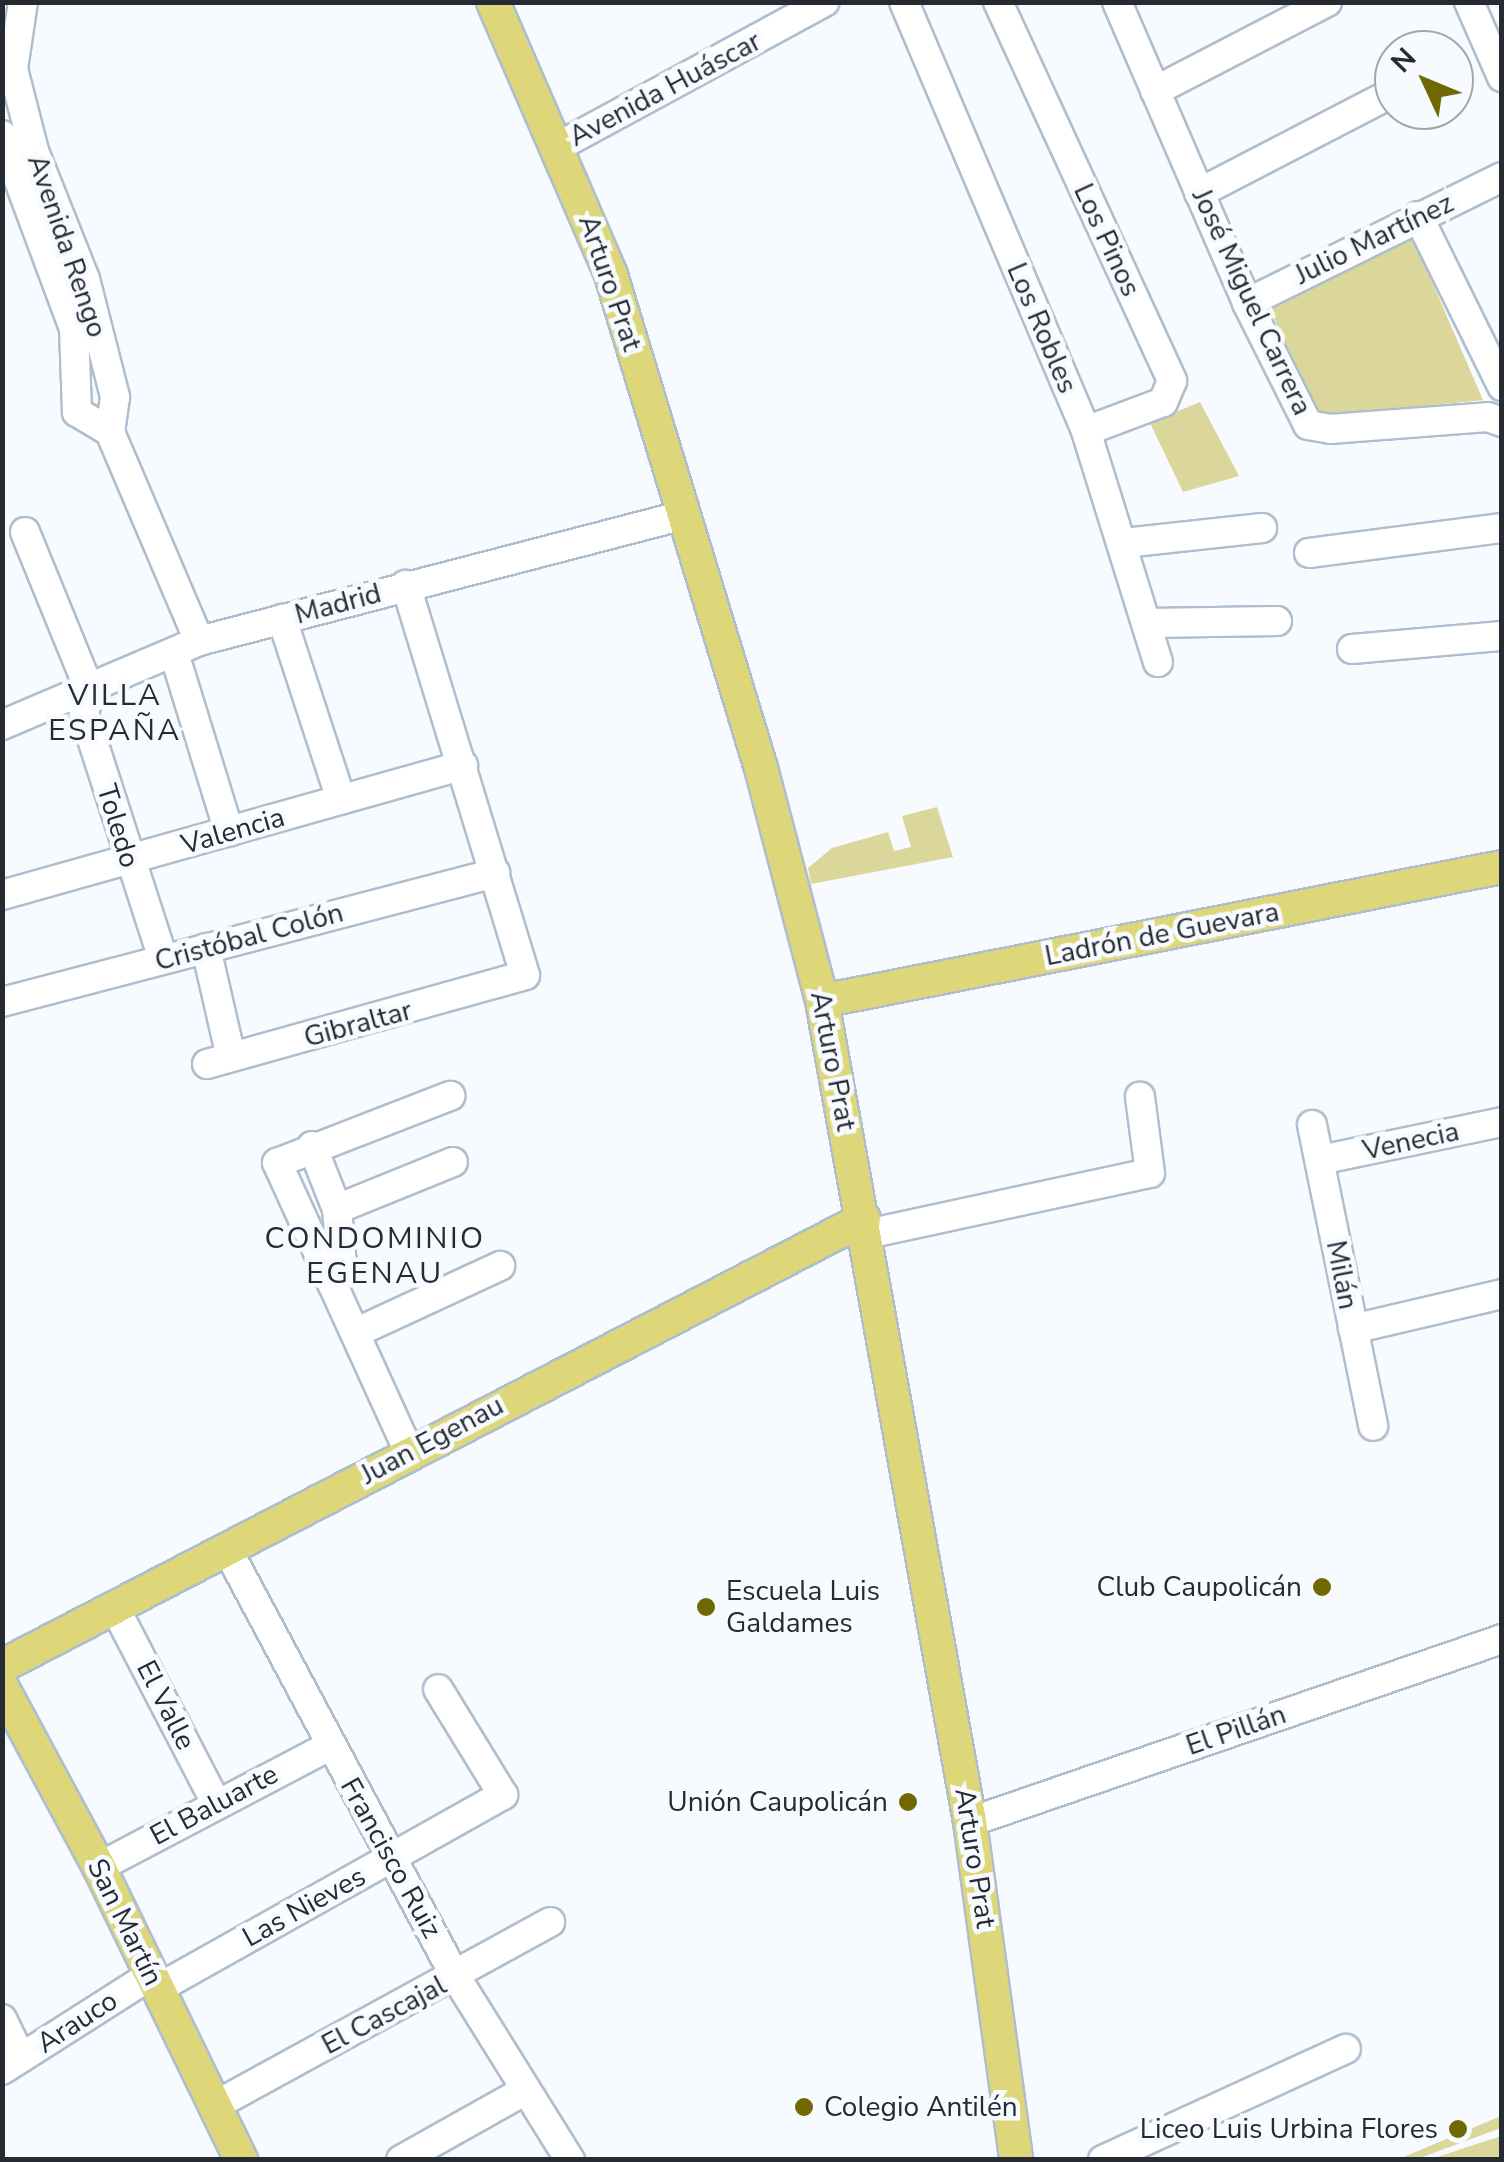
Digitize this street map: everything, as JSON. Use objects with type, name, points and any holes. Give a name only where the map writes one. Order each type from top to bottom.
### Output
[{"type":"main road","name":"Arturo Prat","points":[[493,2],[559,146],[611,275],[761,768],[822,1001],[970,1822],[1016,2160]]},
{"type":"main road","name":"Ladrón de Guevara","points":[[822,1001],[1502,867]]},
{"type":"main road","name":"Juan Egenau","points":[[2,1666],[408,1452],[865,1227]]},
{"type":"main road","name":"San Martín","points":[[2,1686],[100,1867],[241,2160]]},
{"type":"street","name":"Avenida Rengo","points":[[23,2],[12,69],[34,151],[84,279],[115,397],[110,432],[187,647],[230,832]]},
{"type":"street","name":"Avenida Huáscar","points":[[559,146],[824,2]]},
{"type":"street","name":"Los Robles","points":[[904,2],[1086,432],[1124,543],[1158,662]]},
{"type":"street","name":"Los Pinos","points":[[998,2],[1172,382],[1164,402],[1086,432]]},
{"type":"street","name":"José Miguel Carrera","points":[[1117,2],[1247,303],[1308,425],[1502,422]]},
{"type":"street","points":[[1155,92],[1327,2]]},
{"type":"street","points":[[1469,2],[1501,76]]},
{"type":"street","points":[[1199,192],[1374,102]]},
{"type":"street","name":"Avenida Rengo","points":[[2,134],[74,329],[76,412],[110,432]]},
{"type":"street","name":"Julio Martínez","points":[[1247,303],[1502,177]]},
{"type":"street","points":[[1418,216],[1502,386]]},
{"type":"street","name":"Madrid","points":[[2,725],[187,647],[406,585],[684,515]]},
{"type":"street","points":[[1124,543],[1262,528]]},
{"type":"street","points":[[1309,553],[1502,528]]},
{"type":"street","points":[[25,532],[90,691]]},
{"type":"street","points":[[406,585],[495,872]]},
{"type":"street","points":[[282,618],[341,800]]},
{"type":"street","points":[[1148,624],[1276,622]]},
{"type":"street","points":[[1352,649],[1502,636]]},
{"type":"street","name":"Toledo","points":[[90,691],[84,714],[128,862],[163,959]]},
{"type":"street","name":"Valencia","points":[[2,895],[463,765]]},
{"type":"street","name":"Cristóbal Colón","points":[[2,1002],[495,872]]},
{"type":"street","name":"Gibraltar","points":[[206,948],[219,1060],[508,984],[525,975],[526,965],[495,872]]},
{"type":"street","points":[[408,1452],[277,1163],[312,1146],[450,1096]]},
{"type":"street","points":[[865,1227],[1150,1173],[1140,1097]]},
{"type":"street","name":"Venecia","points":[[1320,1160],[1502,1122]]},
{"type":"street","name":"Milán","points":[[1312,1124],[1372,1426]]},
{"type":"street","points":[[312,1146],[337,1210],[342,1265],[332,1283]]},
{"type":"street","points":[[337,1210],[453,1162]]},
{"type":"street","points":[[354,1333],[500,1266]]},
{"type":"street","points":[[1353,1330],[1502,1294]]},
{"type":"street","name":"Francisco Ruiz","points":[[227,1549],[456,1978],[522,2092],[570,2160]]},
{"type":"street","name":"El Valle","points":[[115,1608],[216,1803]]},
{"type":"street","name":"El Pillán","points":[[970,1822],[1502,1639]]},
{"type":"street","name":"Las Nieves","points":[[154,1982],[503,1795],[438,1689]]},
{"type":"street","name":"El Baluarte","points":[[100,1867],[329,1746]]},
{"type":"street","name":"El Cascajal","points":[[216,2105],[456,1978],[550,1922]]},
{"type":"street","name":"Arauco","points":[[12,2064],[154,1982]]},
{"type":"street","points":[[2,2019],[12,2064]]},
{"type":"street","points":[[1103,2160],[1346,2050]]},
{"type":"street","points":[[400,2160],[522,2092]]},
{"type":"shaded area","points":[[1411,233],[1483,400],[1319,417],[1269,307]]},
{"type":"shaded area","points":[[1200,402],[1239,476],[1183,492],[1150,423]]},
{"type":"shaded area","points":[[937,807],[953,857],[811,884],[808,868],[832,848],[888,832],[894,851],[911,847],[902,816]]},
{"type":"shaded area","points":[[1501,2116],[1501,2128],[1417,2159],[1399,2159]]},
{"type":"shaded area","points":[[1501,2136],[1501,2159],[1431,2159]]},
{"type":"place","name":"Club Caupolicán","points":[[1322,1587]]},
{"type":"place","name":"Escuela Luis Galdames","points":[[706,1607]]},
{"type":"place","name":"Unión Caupolicán","points":[[908,1802]]},
{"type":"place","name":"Colegio Antilén","points":[[804,2107]]},
{"type":"place","name":"Liceo Luis Urbina Flores","points":[[1458,2129]]},
{"type":"district","name":"VILLA ESPAÑA","points":[[115,713]]},
{"type":"district","name":"CONDOMINIO EGENAU","points":[[375,1256]]}]
